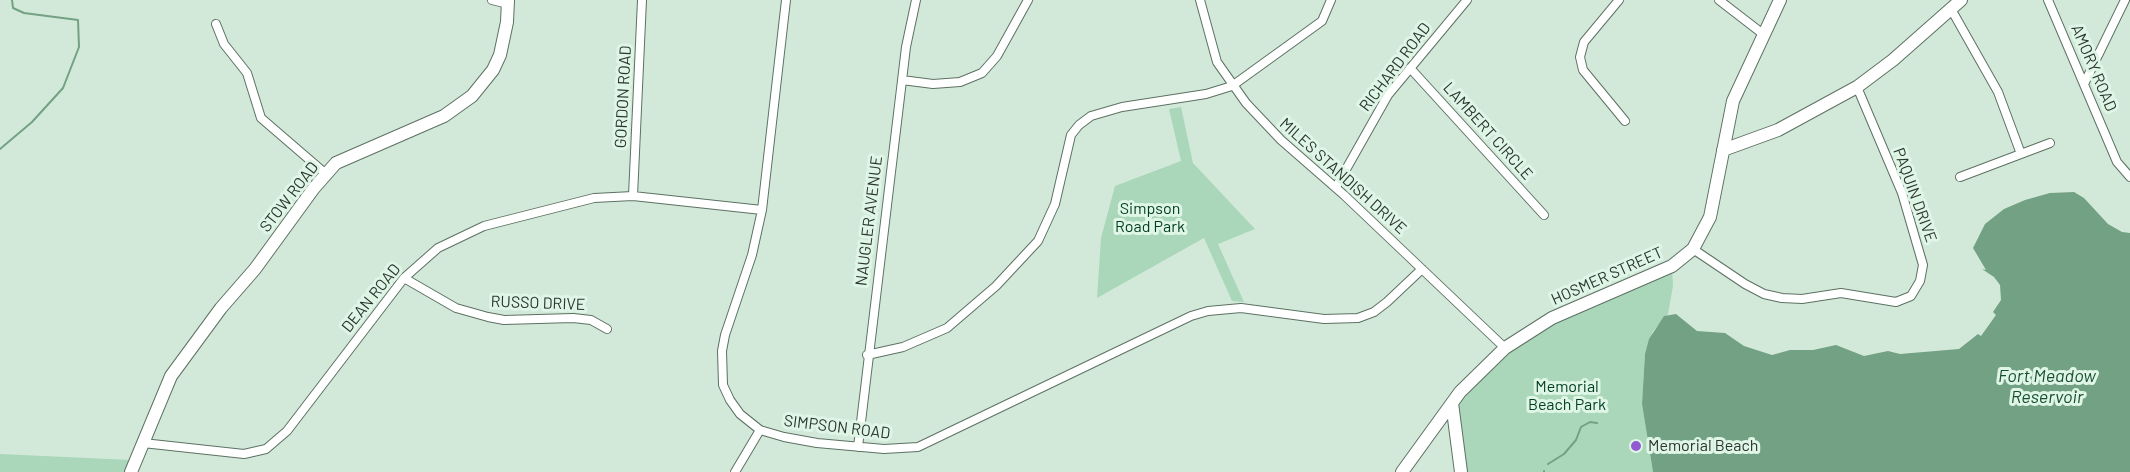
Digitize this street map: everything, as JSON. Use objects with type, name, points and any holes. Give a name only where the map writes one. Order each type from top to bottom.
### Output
[{"type":"street","points":[[492,0],[508,2]]},
{"type":"street","name":"GORDON ROAD","points":[[633,196],[642,0]]},
{"type":"street","name":"SIMPSON ROAD","points":[[786,0],[762,210],[747,271],[725,335],[721,368],[723,385],[730,400],[740,414],[760,430],[800,441],[901,450],[933,441],[1123,348],[1208,311],[1241,308],[1324,319],[1358,318],[1380,307],[1422,268]]},
{"type":"street","name":"NAUGLER AVENUE","points":[[858,447],[867,355],[910,18],[916,0]]},
{"type":"street","points":[[902,80],[933,84],[960,82],[982,73],[997,56],[1028,0]]},
{"type":"street","name":"MILES STANDISH DRIVE","points":[[1200,0],[1210,46],[1232,86],[1281,140],[1422,268],[1504,348]]},
{"type":"street","points":[[867,355],[903,347],[947,328],[996,286],[1038,241],[1054,204],[1071,135],[1079,125],[1091,116],[1122,107],[1206,94],[1232,86],[1322,21],[1331,0]]},
{"type":"street","name":"RICHARD ROAD","points":[[1335,188],[1373,117],[1410,68],[1467,0]]},
{"type":"street","points":[[1619,0],[1584,42],[1580,57],[1583,70],[1625,122]]},
{"type":"street","points":[[1719,0],[1763,34]]},
{"type":"street","name":"HOSMER STREET","points":[[1402,472],[1452,403],[1481,369],[1504,348],[1552,318],[1672,266],[1693,249],[1710,218],[1733,101],[1780,0]]},
{"type":"street","points":[[1723,150],[1778,130],[1857,87],[1880,71],[1961,0]]},
{"type":"street","name":"AMORY ROAD","points":[[2048,0],[2117,162],[2130,177]]},
{"type":"street","points":[[2085,84],[2125,0]]},
{"type":"street","name":"STOW ROAD","points":[[131,472],[171,375],[326,174],[336,163],[444,116],[472,96],[493,70],[500,55],[505,39],[508,2]]},
{"type":"street","points":[[1951,9],[1998,92],[2021,154]]},
{"type":"street","points":[[216,24],[224,44],[247,73],[261,118],[326,174]]},
{"type":"street","name":"LAMBERT CIRCLE","points":[[1410,68],[1544,215]]},
{"type":"street","name":"PAQUIN DRIVE","points":[[1693,249],[1745,284],[1764,294],[1782,298],[1802,299],[1841,293],[1896,302],[1911,296],[1920,281],[1923,265],[1902,193],[1857,87]]},
{"type":"street","points":[[1960,177],[2050,143]]},
{"type":"street","name":"DEAN ROAD","points":[[145,439],[244,454],[266,448],[287,430],[404,278],[438,248],[484,226],[594,198],[633,196],[762,210]]},
{"type":"street","name":"RUSSO DRIVE","points":[[404,278],[456,308],[488,317],[504,320],[573,318],[591,320],[607,329]]},
{"type":"street","points":[[1452,403],[1461,472]]},
{"type":"street","points":[[735,472],[760,430]]},
{"type":"green space","name":"Simpson Road Park","points":[[1181,107],[1193,163],[1255,229],[1218,244],[1244,302],[1232,301],[1204,238],[1097,298],[1101,238],[1115,186],[1181,161],[1169,109]]},
{"type":"green space","name":"Memorial Beach Park","points":[[1672,266],[1673,286],[1668,314],[1653,331],[1645,354],[1642,404],[1653,472],[1461,472],[1452,403],[1505,348]]},
{"type":"green space","points":[[0,454],[131,460],[125,472],[0,472]]},
{"type":"water","name":"Fort Meadow Reservoir","points":[[2074,192],[2084,198],[2108,224],[2122,232],[2130,233],[2130,472],[1653,472],[1642,404],[1645,354],[1649,339],[1664,316],[1676,314],[1697,331],[1725,333],[1744,346],[1772,355],[1790,350],[1813,350],[1836,345],[1864,356],[1888,351],[1900,354],[1959,349],[1978,334],[1981,336],[1996,315],[1993,312],[2001,300],[2000,285],[1994,277],[1982,269],[1986,270],[1973,248],[1985,224],[2004,209],[2025,200],[2050,193]]},
{"type":"waterway","points":[[0,149],[32,122],[63,88],[79,47],[78,20],[24,13],[13,8],[12,0]]},
{"type":"waterway","points":[[1548,464],[1564,454],[1576,440],[1581,427],[1590,422],[1597,423]]},
{"type":"place","name":"Memorial Beach","points":[[1636,446]]}]
